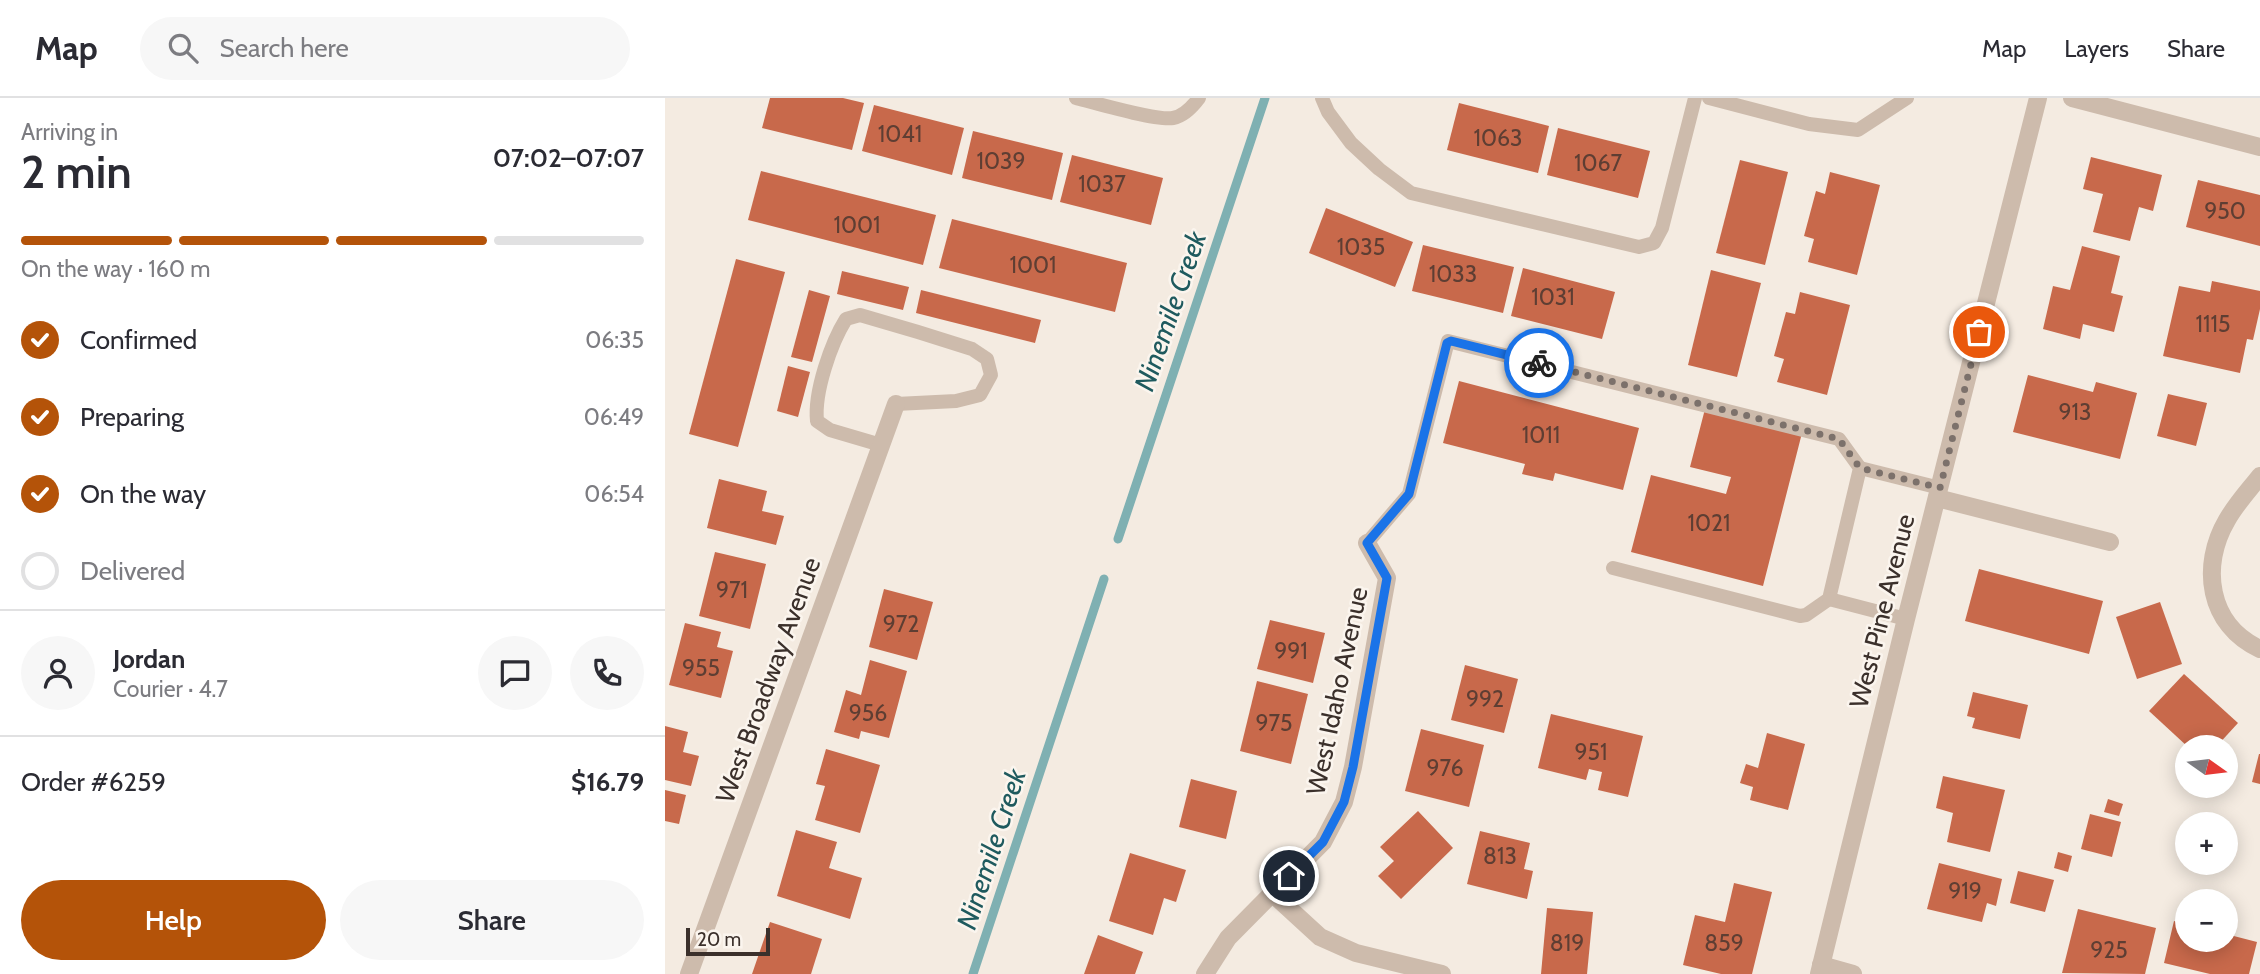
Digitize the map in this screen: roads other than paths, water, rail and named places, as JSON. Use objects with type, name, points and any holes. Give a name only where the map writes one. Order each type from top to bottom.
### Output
[{"type":"street","name":"West Pine Avenue","points":[[1820,970],[2038,98]]},
{"type":"street","points":[[2072,98],[2260,146]]},
{"type":"street","name":"West Broadway Avenue","points":[[688,974],[897,404]]},
{"type":"street","points":[[2260,476],[2227,520],[2214,551],[2212,588],[2223,618],[2245,642],[2260,649]]},
{"type":"street","points":[[1939,493],[2110,541]]},
{"type":"street","name":"West Idaho Avenue","points":[[1205,974],[1228,938],[1323,842],[1344,802],[1353,767],[1387,578],[1367,543]]},
{"type":"street","points":[[1272,893],[1320,937],[1356,953],[1442,974]]},
{"type":"street","points":[[1820,970],[1853,974]]},
{"type":"lane","points":[[1076,98],[1173,118],[1194,106],[1199,98]]},
{"type":"lane","points":[[1322,98],[1328,112],[1351,143],[1411,193],[1639,247],[1654,243],[1662,228],[1695,98]]},
{"type":"lane","points":[[1710,98],[1809,124],[1857,130],[1907,98]]},
{"type":"lane","points":[[881,445],[830,430],[817,421],[815,408],[822,381],[837,332],[846,318],[860,315],[972,349],[988,359],[991,375],[980,395],[956,401],[897,404]]},
{"type":"lane","points":[[1367,543],[1409,494],[1448,341],[1839,439],[1860,468],[1939,493]]},
{"type":"lane","points":[[1613,568],[1800,616],[1806,615],[1829,599],[1860,468]]},
{"type":"lane","points":[[1829,599],[1906,618]]},
{"type":"waterway","name":"Ninemile Creek","points":[[1118,539],[1265,98]]},
{"type":"waterway","name":"Ninemile Creek","points":[[973,974],[1104,579]]}]
